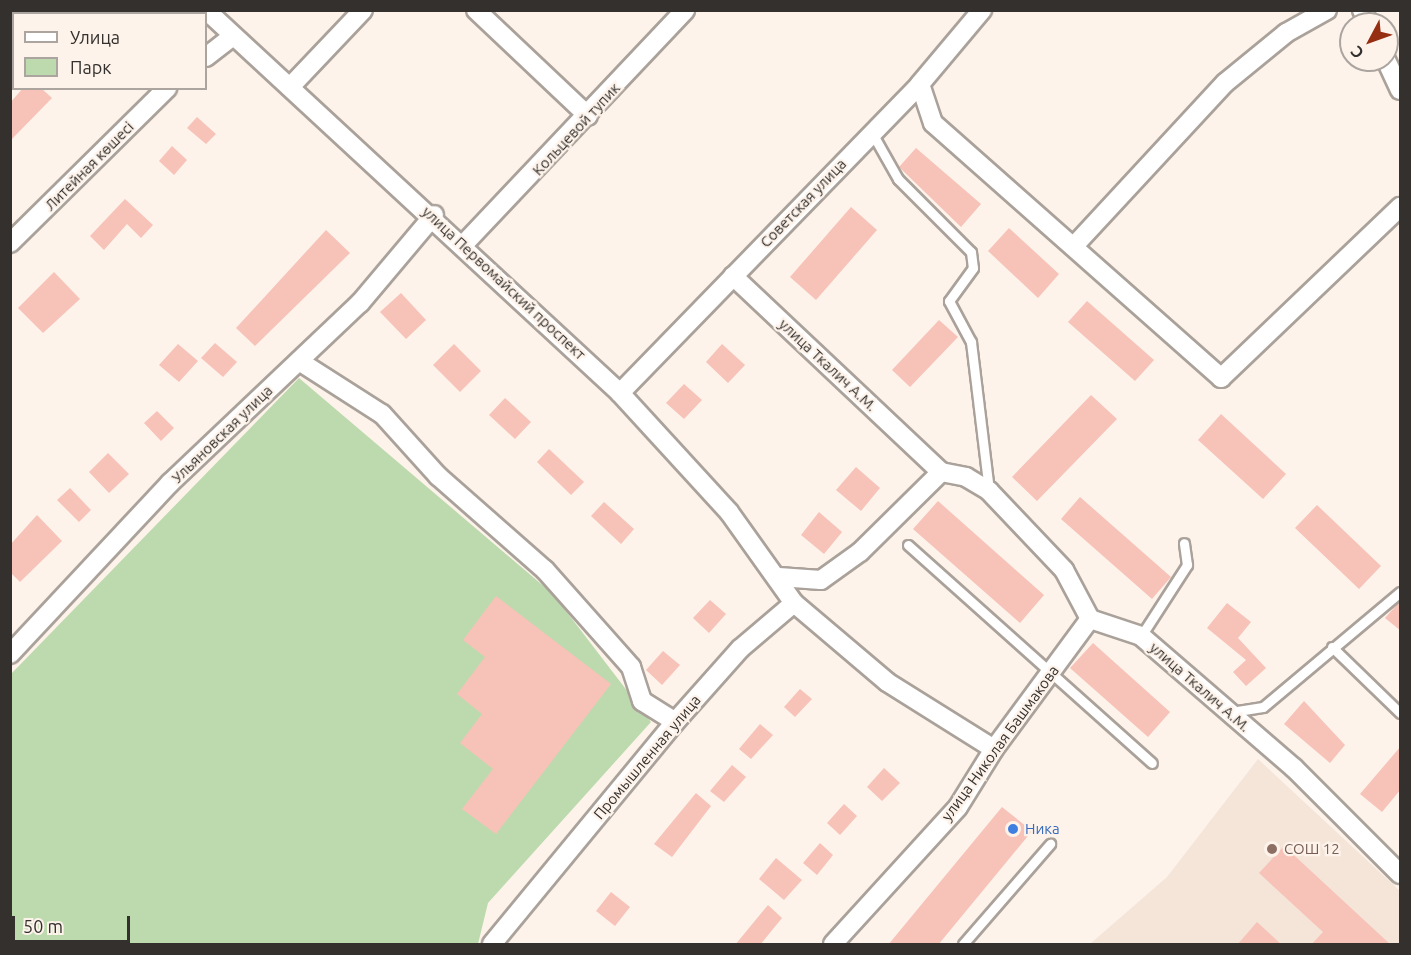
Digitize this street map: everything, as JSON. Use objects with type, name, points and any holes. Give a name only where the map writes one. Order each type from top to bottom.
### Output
[{"type":"street","name":"улица Первомайский проспект","points":[[206,10],[434,215],[621,393],[729,512],[779,577]]},
{"type":"street","points":[[290,87],[363,10]]},
{"type":"street","points":[[476,10],[588,116]]},
{"type":"street","name":"Кольцевой тупик","points":[[464,244],[588,116],[686,10]]},
{"type":"street","name":"Советская улица","points":[[621,393],[920,84],[982,10]]},
{"type":"street","points":[[1074,246],[1226,83],[1286,33],[1327,10]]},
{"type":"street","points":[[207,56],[233,36]]},
{"type":"street","points":[[1392,72],[1401,90]]},
{"type":"street","points":[[920,84],[933,123],[1221,378],[1401,207]]},
{"type":"street","name":"Литейная көшесі","points":[[10,243],[165,90]]},
{"type":"street","name":"Ульяновская улица","points":[[10,654],[170,483],[360,303],[434,215]]},
{"type":"street","name":"улица Ткалич А.М.","points":[[733,276],[941,472],[966,477],[989,491],[1064,570],[1090,619],[1141,636],[1228,713],[1401,874]]},
{"type":"street","points":[[299,361],[382,414],[438,476],[545,570],[631,667],[642,700],[675,722]]},
{"type":"street","points":[[779,577],[821,580],[860,552],[941,472]]},
{"type":"street","points":[[779,577],[794,603],[887,682],[994,749]]},
{"type":"street","name":"Промышленная улица","points":[[492,945],[675,722],[740,649],[794,603]]},
{"type":"street","name":"улица Николая Башмакова","points":[[833,945],[958,807],[994,749],[1090,619]]},
{"type":"lane","points":[[872,133],[898,179],[972,252],[973,268],[949,301],[971,342],[989,491]]},
{"type":"lane","points":[[1141,636],[1187,565],[1184,543]]},
{"type":"lane","points":[[908,545],[1152,763]]},
{"type":"lane","points":[[1228,713],[1263,707],[1332,647],[1401,592]]},
{"type":"lane","points":[[1332,647],[1401,713]]},
{"type":"lane","points":[[963,945],[1050,844]]},
{"type":"shaded area","name":"СОШ 12","points":[[1258,759],[1400,891],[1400,944],[1090,944],[1167,877]]},
{"type":"green space","points":[[299,378],[553,594],[651,722],[488,903],[478,944],[11,944],[10,675]]},
{"type":"building","points":[[21,90],[43,90],[52,98],[10,141],[10,103]]},
{"type":"building","points":[[197,117],[216,134],[206,144],[187,128]]},
{"type":"building","points":[[172,146],[187,160],[174,175],[159,161]]},
{"type":"building","points":[[916,148],[981,204],[961,227],[899,167]]},
{"type":"building","points":[[125,199],[153,225],[141,238],[127,224],[104,250],[90,236]]},
{"type":"building","points":[[851,207],[877,230],[816,300],[790,277]]},
{"type":"building","points":[[1009,228],[1059,274],[1038,298],[988,251]]},
{"type":"building","points":[[326,230],[350,253],[255,346],[236,328]]},
{"type":"building","points":[[54,272],[80,299],[43,333],[18,308]]},
{"type":"building","points":[[401,293],[426,320],[406,339],[380,312]]},
{"type":"building","points":[[1087,301],[1154,360],[1135,381],[1068,322]]},
{"type":"building","points":[[939,320],[958,337],[910,387],[892,370]]},
{"type":"building","points":[[215,343],[237,362],[223,377],[201,358]]},
{"type":"building","points":[[178,344],[198,361],[179,382],[159,365]]},
{"type":"building","points":[[454,344],[481,371],[460,392],[433,365]]},
{"type":"building","points":[[722,344],[745,365],[728,383],[706,362]]},
{"type":"building","points":[[684,384],[702,400],[684,419],[666,403]]},
{"type":"building","points":[[1091,395],[1117,419],[1037,501],[1012,477]]},
{"type":"building","points":[[505,398],[531,422],[515,439],[489,415]]},
{"type":"building","points":[[157,411],[174,428],[161,441],[144,423]]},
{"type":"building","points":[[1221,414],[1286,474],[1263,499],[1198,440]]},
{"type":"building","points":[[549,449],[584,482],[571,495],[537,462]]},
{"type":"building","points":[[108,453],[129,474],[109,493],[89,472]]},
{"type":"building","points":[[856,467],[880,488],[861,511],[836,490]]},
{"type":"building","points":[[70,488],[91,510],[79,522],[57,500]]},
{"type":"building","points":[[1080,497],[1171,577],[1152,599],[1061,519]]},
{"type":"building","points":[[938,501],[1044,595],[1020,623],[913,529]]},
{"type":"building","points":[[604,502],[634,529],[621,544],[591,516]]},
{"type":"building","points":[[1317,505],[1381,566],[1359,589],[1295,528]]},
{"type":"building","points":[[819,512],[842,532],[824,554],[801,535]]},
{"type":"building","points":[[37,515],[62,541],[20,582],[10,572],[10,545]]},
{"type":"building","points":[[496,596],[611,684],[496,834],[462,809],[493,769],[460,743],[482,714],[457,694],[485,657],[463,640]]},
{"type":"building","points":[[710,600],[726,614],[709,633],[693,618]]},
{"type":"building","points":[[1401,600],[1401,631],[1385,618]]},
{"type":"building","points":[[1227,603],[1251,622],[1238,638],[1266,668],[1246,686],[1233,672],[1246,660],[1207,628]]},
{"type":"building","points":[[1093,643],[1170,712],[1148,737],[1070,668]]},
{"type":"building","points":[[663,651],[680,665],[662,685],[646,670]]},
{"type":"building","points":[[800,689],[812,699],[795,717],[784,707]]},
{"type":"building","points":[[1304,701],[1345,745],[1330,763],[1284,724]]},
{"type":"building","points":[[760,724],[773,735],[751,759],[739,749]]},
{"type":"building","points":[[1401,746],[1401,789],[1382,812],[1360,794]]},
{"type":"building","points":[[732,765],[746,777],[724,802],[710,791]]},
{"type":"building","points":[[884,768],[900,783],[882,801],[867,787]]},
{"type":"building","points":[[696,793],[711,806],[672,857],[654,844]]},
{"type":"building","points":[[844,804],[857,816],[840,835],[827,823]]},
{"type":"building","points":[[1002,807],[1032,831],[938,945],[888,945]]},
{"type":"building","points":[[820,843],[833,855],[817,875],[803,863]]},
{"type":"building","name":"СОШ 12","points":[[1284,846],[1391,945],[1311,945],[1323,932],[1259,873]]},
{"type":"building","points":[[776,858],[802,880],[784,900],[759,879]]},
{"type":"building","points":[[611,892],[630,907],[615,926],[596,911]]},
{"type":"building","points":[[768,905],[782,918],[760,945],[735,945]]},
{"type":"building","points":[[1257,922],[1282,945],[1237,945]]},
{"type":"place","name":"Ника","points":[[1013,829]]},
{"type":"place","name":"СОШ 12","points":[[1272,849]]}]
